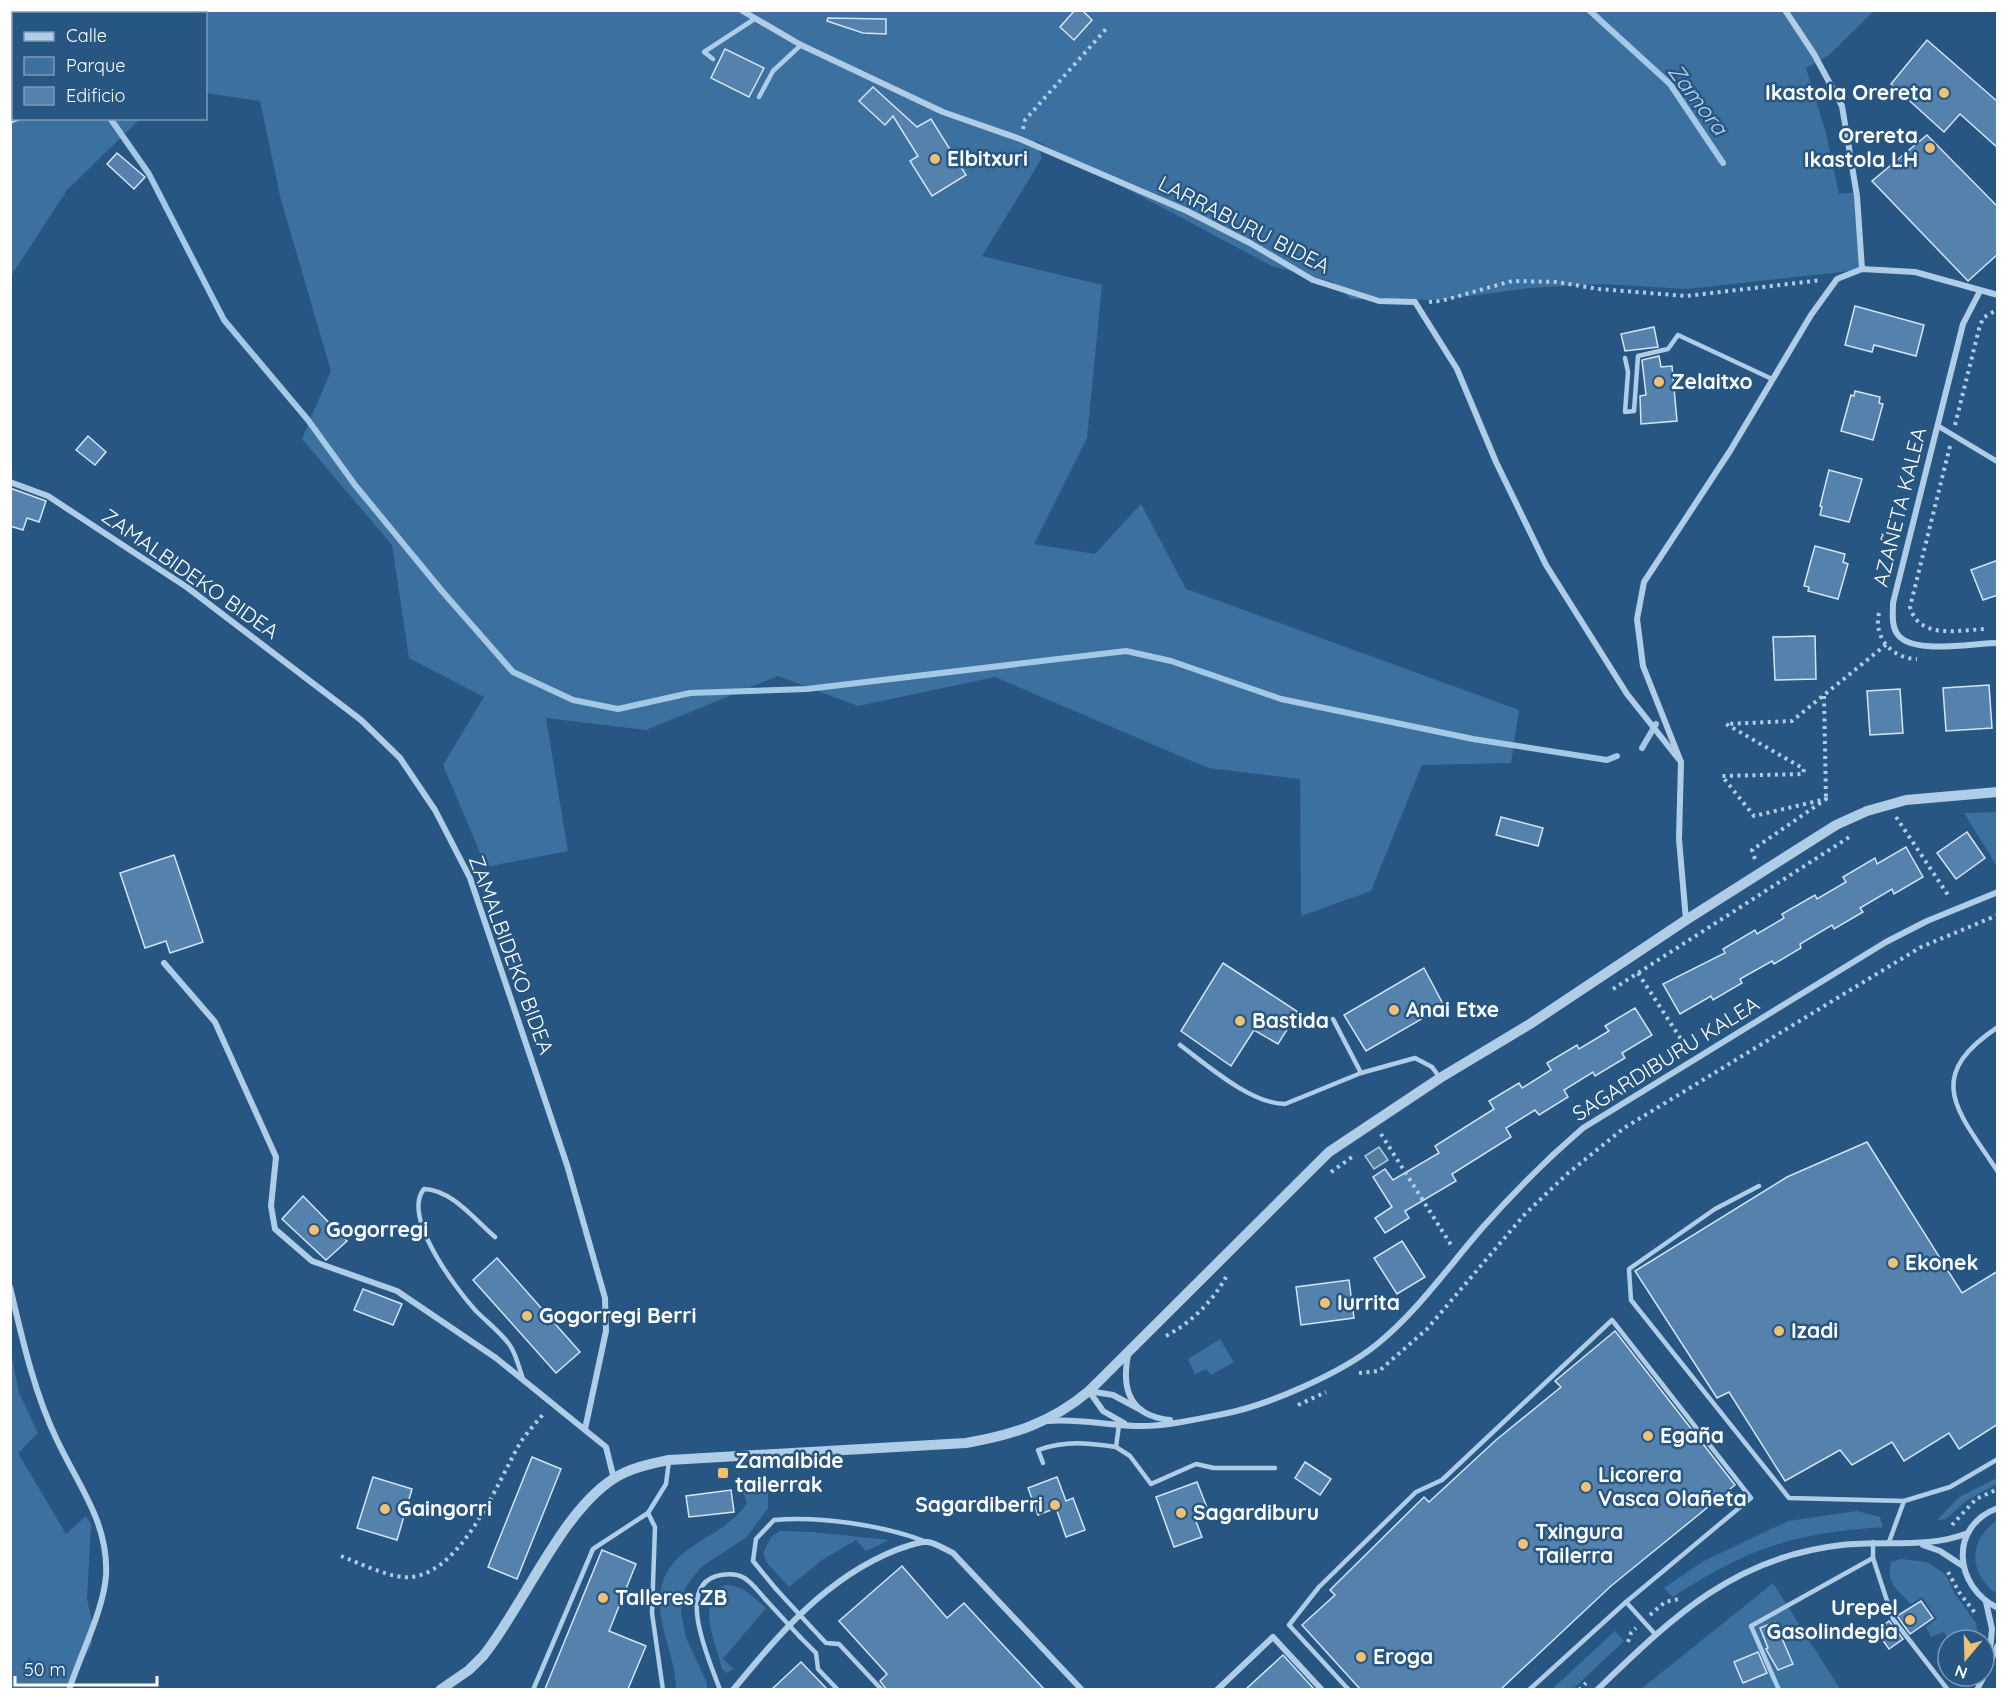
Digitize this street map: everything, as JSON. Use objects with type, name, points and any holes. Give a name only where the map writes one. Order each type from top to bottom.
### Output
[{"type":"street","name":"LARRABURU BIDEA","points":[[741,10],[753,20],[801,45],[943,112],[1020,139],[1187,211],[1250,243],[1313,280],[1379,301],[1415,302]]},
{"type":"street","points":[[1785,10],[1814,54],[1842,106],[1857,196],[1862,269]]},
{"type":"street","points":[[1686,920],[1679,839],[1681,762],[1644,666],[1637,619],[1644,582],[1730,451],[1811,315],[1838,279],[1862,269],[1915,272],[1998,295]]},
{"type":"street","name":"AZAÑETA KALEA","points":[[1898,635],[1893,621],[1893,603],[1963,324],[1980,291]]},
{"type":"street","points":[[1415,302],[1457,369],[1496,462],[1546,565],[1627,694],[1681,762]]},
{"type":"street","points":[[1938,426],[1998,462]]},
{"type":"street","name":"ZAMALBIDEKO BIDEA","points":[[10,482],[48,495],[188,588],[361,720],[400,758],[435,810],[470,878],[567,1165],[605,1298],[606,1331],[585,1429]]},
{"type":"street","points":[[1898,635],[1911,644],[1932,646],[1998,643]]},
{"type":"street","points":[[440,1689],[469,1670],[483,1656],[579,1511],[614,1479],[631,1469],[669,1460],[966,1443],[1014,1434],[1045,1421],[1069,1408],[1089,1391],[1329,1152],[1440,1078],[1530,1024],[1686,920],[1836,825],[1867,811],[1937,796],[1998,792]]},
{"type":"street","name":"SAGARDIBURU KALEA","points":[[1045,1421],[1071,1420],[1133,1426],[1225,1414],[1274,1399],[1333,1371],[1375,1346],[1412,1312],[1541,1164],[1583,1128],[1886,942],[1927,921],[1998,892]]},
{"type":"street","points":[[164,963],[215,1022],[276,1157],[271,1206],[275,1229],[312,1261],[397,1291],[445,1321],[553,1402],[606,1447],[614,1479]]},
{"type":"street","points":[[10,1287],[42,1404],[57,1441],[95,1514],[105,1546],[104,1590],[69,1689]]},
{"type":"street","points":[[1129,1352],[1125,1371],[1126,1389],[1141,1410]]},
{"type":"street","points":[[1089,1391],[1103,1411],[1133,1426]]},
{"type":"street","name":"SAGARDIBURU KALEA","points":[[1089,1391],[1113,1395],[1155,1417],[1177,1421]]},
{"type":"street","points":[[1998,1508],[1977,1520],[1968,1533],[1964,1544],[1963,1566],[1971,1587],[1986,1602],[1998,1608]]},
{"type":"street","points":[[1597,1689],[1655,1634],[1701,1597],[1738,1576],[1770,1562],[1814,1549],[1873,1542],[1941,1542],[1968,1533]]},
{"type":"street","points":[[733,1689],[777,1636],[813,1601],[838,1582],[884,1555],[927,1542],[953,1553],[1082,1689]]},
{"type":"street","points":[[1913,1542],[1940,1551],[1963,1566]]},
{"type":"street","points":[[1986,1602],[1992,1628]]},
{"type":"street","points":[[1217,1689],[1273,1637],[1322,1689]]},
{"type":"lane","points":[[713,59],[704,52],[753,20]]},
{"type":"lane","points":[[759,97],[772,71],[801,45]]},
{"type":"lane","points":[[1625,358],[1628,372],[1625,412],[1634,411],[1638,356],[1668,349],[1678,334],[1772,379]]},
{"type":"lane","points":[[1333,1018],[1361,1073]]},
{"type":"lane","points":[[1998,1027],[1974,1043],[1953,1077],[1952,1089],[1956,1107],[1998,1172]]},
{"type":"lane","points":[[1180,1045],[1224,1078],[1267,1102],[1276,1104],[1285,1104],[1361,1073],[1415,1059],[1432,1067],[1440,1078]]},
{"type":"lane","points":[[1759,1186],[1715,1209],[1629,1269],[1631,1300],[1789,1498],[1904,1501],[1950,1487],[1998,1459]]},
{"type":"lane","points":[[495,1237],[447,1195],[436,1189],[424,1189],[420,1194],[418,1208],[425,1234],[446,1274],[475,1309],[510,1345],[523,1379]]},
{"type":"lane","points":[[1348,1689],[1289,1625],[1319,1587],[1416,1492],[1442,1480],[1612,1320],[1751,1498],[1626,1602],[1529,1689]]},
{"type":"lane","points":[[1116,1447],[1119,1425]]},
{"type":"lane","points":[[1042,1463],[1038,1450],[1056,1444],[1080,1442],[1116,1447],[1130,1456],[1151,1484],[1196,1464],[1214,1468],[1275,1468]]},
{"type":"lane","points":[[533,1689],[593,1549],[648,1513],[666,1484],[669,1460]]},
{"type":"lane","points":[[1889,1542],[1904,1501]]},
{"type":"lane","points":[[648,1513],[655,1527],[652,1613],[663,1689]]},
{"type":"lane","points":[[882,1689],[839,1644],[826,1643],[776,1589],[753,1561],[756,1539],[774,1520],[797,1518],[901,1532],[927,1542]]},
{"type":"lane","points":[[1873,1542],[1873,1558],[1893,1619],[1948,1689]]},
{"type":"lane","points":[[1779,1689],[1751,1626],[1873,1558]]},
{"type":"lane","points":[[720,1689],[704,1647],[695,1608],[702,1585],[714,1576],[734,1573],[748,1580],[816,1653],[818,1669],[838,1689]]},
{"type":"lane","points":[[1626,1602],[1655,1634]]},
{"type":"lane","points":[[816,1653],[826,1643]]},
{"type":"path","points":[[1020,139],[1025,120],[1106,29]]},
{"type":"path","points":[[1415,302],[1441,301],[1512,280],[1556,282],[1599,290],[1686,296],[1838,279]]},
{"type":"path","points":[[1989,629],[1937,631],[1926,628],[1912,617],[1910,607],[1979,329],[1983,318],[1998,309]]},
{"type":"path","points":[[1826,799],[1754,816],[1722,776],[1803,774],[1804,769],[1726,724],[1792,721],[1898,635]]},
{"type":"path","points":[[1824,696],[1826,799]]},
{"type":"path","points":[[1760,873],[1752,850],[1826,799]]},
{"type":"path","points":[[1886,821],[1907,816]]},
{"type":"path","points":[[1896,818],[1950,898]]},
{"type":"path","points":[[1608,992],[1857,833]]},
{"type":"path","points":[[1479,1268],[1525,1214],[1567,1174],[1624,1128],[1921,947],[1998,915]]},
{"type":"path","points":[[1638,973],[1688,1050]]},
{"type":"path","points":[[1374,1140],[1391,1128]]},
{"type":"path","points":[[1381,1134],[1453,1249]]},
{"type":"path","points":[[1329,1175],[1359,1151]]},
{"type":"path","points":[[1161,1339],[1183,1327],[1207,1304],[1229,1273]]},
{"type":"path","points":[[341,1556],[371,1568],[410,1578],[431,1572],[453,1552],[474,1526],[501,1481],[520,1443],[553,1402]]},
{"type":"path","points":[[1949,1527],[1976,1499],[1998,1489]]},
{"type":"path","points":[[1943,1567],[1980,1621]]},
{"type":"green space","points":[[11,11],[1874,11],[1829,55],[1806,68],[1826,133],[1839,194],[1857,192],[1859,270],[1687,289],[1601,284],[1529,288],[1440,300],[1351,299],[1332,282],[1272,266],[1035,140],[1042,158],[982,256],[1102,285],[1087,438],[1034,544],[1095,554],[1141,504],[1186,589],[1519,710],[1511,763],[1422,765],[1371,891],[1301,916],[1300,779],[1208,768],[995,677],[858,706],[778,676],[646,730],[546,718],[568,851],[486,867],[443,765],[484,697],[409,658],[392,545],[302,439],[331,371],[281,200],[260,101],[207,93],[207,12],[12,12],[12,120],[139,120],[67,190],[11,276]]},
{"type":"green space","points":[[1998,812],[1997,866],[1964,813]]},
{"type":"green space","points":[[1220,1339],[1234,1362],[1211,1375],[1206,1369],[1195,1374],[1188,1359]]},
{"type":"green space","points":[[10,1348],[19,1393],[38,1433],[18,1453],[66,1534],[86,1516],[91,1524],[87,1599],[92,1622],[92,1644],[66,1689],[11,1689]]},
{"type":"green space","points":[[1997,1478],[1997,1484],[1966,1501],[1946,1519],[1937,1520],[1959,1497]]},
{"type":"green space","points":[[768,1479],[768,1508],[747,1537],[701,1567],[685,1588],[681,1612],[686,1638],[707,1683],[707,1689],[676,1689],[674,1668],[661,1614],[663,1583],[670,1568],[680,1556],[736,1517],[747,1503],[739,1481]]},
{"type":"green space","points":[[1857,1511],[1880,1517],[1883,1527],[1797,1539],[1749,1555],[1725,1566],[1673,1597],[1664,1588],[1702,1562],[1788,1521]]},
{"type":"green space","points":[[1997,1521],[1997,1594],[1981,1577],[1975,1558],[1980,1538]]},
{"type":"green space","points":[[780,1531],[889,1540],[866,1551],[856,1540],[822,1560],[789,1587],[767,1563],[763,1553],[771,1537]]},
{"type":"green space","points":[[1901,1559],[1927,1562],[1945,1574],[1955,1594],[1976,1623],[1977,1628],[1936,1628],[1936,1635],[1931,1637],[1926,1627],[1937,1619],[1922,1597],[1911,1604],[1897,1590],[1891,1581],[1891,1562]]},
{"type":"green space","points":[[1773,1583],[1840,1689],[1640,1690]]},
{"type":"green space","points":[[725,1585],[742,1589],[766,1608],[723,1659],[734,1669],[727,1673],[722,1669],[709,1620],[711,1600],[716,1591]]},
{"type":"green space","points":[[1615,1631],[1624,1641],[1573,1689],[1552,1689]]},
{"type":"shaded area","points":[[1379,1147],[1388,1160],[1374,1169],[1365,1156]]},
{"type":"building","points":[[1075,10],[1082,10],[1092,20],[1074,40],[1060,27]]},
{"type":"building","points":[[828,18],[886,19],[886,34],[863,33],[827,21]]},
{"type":"building","name":"Ikastola Orereta","points":[[1927,40],[1998,102],[1998,148],[1960,114],[1944,132],[1891,84]]},
{"type":"building","points":[[725,49],[764,68],[749,97],[711,78]]},
{"type":"building","name":"Elbitxuri","points":[[873,87],[917,127],[931,119],[966,175],[932,196],[910,161],[918,156],[893,116],[885,125],[859,101]]},
{"type":"building","points":[[1927,135],[1998,207],[1998,254],[1968,281],[1872,181]]},
{"type":"building","points":[[117,153],[145,177],[134,189],[107,164]]},
{"type":"building","points":[[1855,306],[1924,325],[1916,356],[1874,345],[1872,352],[1845,345]]},
{"type":"building","points":[[1654,327],[1658,347],[1625,351],[1621,334]]},
{"type":"building","name":"Zelaitxo","points":[[1659,356],[1661,367],[1672,366],[1677,421],[1641,424],[1640,396],[1646,395],[1642,360]]},
{"type":"building","points":[[1855,391],[1880,397],[1879,403],[1883,404],[1873,440],[1841,431],[1851,395],[1854,396]]},
{"type":"building","points":[[88,436],[106,452],[95,465],[76,450]]},
{"type":"building","points":[[1829,470],[1862,479],[1849,522],[1820,515]]},
{"type":"building","points":[[10,488],[46,501],[39,522],[27,518],[23,530],[10,526]]},
{"type":"building","points":[[1815,546],[1845,554],[1843,562],[1848,564],[1838,599],[1808,591],[1809,587],[1804,586]]},
{"type":"building","points":[[1998,560],[1998,595],[1983,600],[1971,570]]},
{"type":"building","points":[[1815,636],[1816,679],[1775,680],[1773,637]]},
{"type":"building","points":[[1989,685],[1992,728],[1946,731],[1943,688]]},
{"type":"building","points":[[1900,689],[1903,733],[1870,735],[1867,691]]},
{"type":"building","points":[[1501,817],[1543,828],[1538,846],[1496,835]]},
{"type":"building","points":[[1967,832],[1985,858],[1956,879],[1937,853]]},
{"type":"building","points":[[1906,847],[1923,877],[1894,894],[1892,889],[1860,908],[1863,912],[1834,929],[1832,925],[1800,944],[1801,948],[1774,964],[1772,961],[1740,979],[1742,983],[1713,1000],[1711,996],[1680,1014],[1663,984],[1725,953],[1723,949],[1755,930],[1757,934],[1784,918],[1782,914],[1815,895],[1817,899],[1846,882],[1843,877],[1875,858],[1877,864]]},
{"type":"building","points":[[174,855],[203,942],[170,953],[166,941],[145,948],[120,873]]},
{"type":"building","name":"Bastida","points":[[1223,963],[1298,1012],[1278,1044],[1254,1030],[1231,1066],[1181,1031]]},
{"type":"building","name":"Anai Etxe","points":[[1424,968],[1444,1006],[1366,1051],[1344,1015]]},
{"type":"building","points":[[1635,1008],[1652,1035],[1622,1053],[1625,1058],[1595,1076],[1593,1072],[1564,1090],[1568,1097],[1539,1115],[1535,1110],[1506,1128],[1511,1137],[1452,1174],[1456,1181],[1405,1211],[1409,1218],[1385,1233],[1375,1218],[1392,1207],[1373,1177],[1385,1169],[1393,1180],[1439,1153],[1435,1146],[1494,1109],[1489,1101],[1519,1083],[1522,1088],[1551,1070],[1547,1063],[1577,1045],[1579,1049],[1609,1031],[1605,1026]]},
{"type":"building","name":"Izadi","points":[[1867,1142],[1962,1293],[1998,1271],[1998,1424],[1959,1449],[1949,1433],[1904,1461],[1892,1442],[1852,1465],[1840,1450],[1785,1481],[1729,1392],[1717,1398],[1635,1271],[1787,1177]]},
{"type":"building","name":"Gogorregi","points":[[303,1196],[347,1241],[326,1260],[282,1219]]},
{"type":"building","points":[[1402,1241],[1425,1277],[1397,1294],[1374,1258]]},
{"type":"building","name":"Gogorregi Berri","points":[[497,1258],[580,1352],[556,1373],[473,1280]]},
{"type":"building","name":"Iurrita","points":[[1349,1280],[1354,1318],[1301,1325],[1296,1287]]},
{"type":"building","points":[[363,1289],[402,1304],[393,1325],[354,1310]]},
{"type":"building","points":[[1615,1331],[1735,1485],[1611,1586],[1501,1689],[1360,1689],[1302,1625],[1335,1595],[1330,1590],[1424,1497],[1429,1502],[1496,1440],[1561,1387],[1555,1381]]},
{"type":"building","points":[[532,1457],[561,1469],[517,1579],[488,1567]]},
{"type":"building","points":[[1305,1462],[1331,1479],[1320,1495],[1295,1478]]},
{"type":"building","name":"Gaingorri","points":[[373,1477],[412,1489],[397,1540],[357,1528]]},
{"type":"building","name":"Sagardiberri","points":[[1057,1477],[1066,1501],[1073,1498],[1085,1530],[1066,1537],[1056,1508],[1038,1515],[1028,1488]]},
{"type":"building","name":"Sagardiburu","points":[[1197,1482],[1208,1510],[1194,1516],[1202,1537],[1174,1547],[1156,1497]]},
{"type":"building","points":[[731,1490],[734,1512],[689,1517],[686,1496]]},
{"type":"building","name":"Talleres ZB","points":[[602,1550],[636,1564],[609,1631],[646,1646],[628,1689],[545,1689]]},
{"type":"building","points":[[902,1566],[947,1618],[964,1603],[1044,1689],[886,1689],[880,1681],[887,1674],[839,1621]]},
{"type":"building","points":[[1921,1601],[1933,1618],[1910,1634],[1897,1616]]},
{"type":"building","points":[[1889,1621],[1903,1639],[1889,1649],[1876,1631]]},
{"type":"building","points":[[1775,1622],[1793,1664],[1778,1670],[1766,1649],[1768,1648],[1760,1628]]},
{"type":"building","points":[[1758,1652],[1767,1673],[1743,1683],[1734,1662]]},
{"type":"building","points":[[1283,1655],[1314,1689],[1246,1689]]},
{"type":"building","points":[[801,1662],[827,1689],[772,1689]]},
{"type":"waterway","name":"Zamora","points":[[1589,10],[1670,84],[1723,163]]},
{"type":"waterway","points":[[111,120],[149,174],[224,320],[308,420],[355,485],[442,591],[513,672],[573,700],[618,709],[690,693],[807,689],[1126,651],[1171,661],[1281,699],[1473,739],[1607,760],[1617,756]]},
{"type":"waterway","points":[[1642,748],[1656,724]]},
{"type":"place","name":"Ikastola Orereta","points":[[1944,93]]},
{"type":"place","name":"Orereta Ikastola LH","points":[[1930,148]]},
{"type":"place","name":"Elbitxuri","points":[[935,159]]},
{"type":"place","name":"Zelaitxo","points":[[1659,382]]},
{"type":"place","name":"Anai Etxe","points":[[1394,1010]]},
{"type":"place","name":"Bastida","points":[[1240,1021]]},
{"type":"place","name":"Gogorregi","points":[[314,1230]]},
{"type":"place","name":"Ekonek","points":[[1893,1263]]},
{"type":"place","name":"Iurrita","points":[[1325,1303]]},
{"type":"place","name":"Gogorregi Berri","points":[[527,1316]]},
{"type":"place","name":"Izadi","points":[[1779,1331]]},
{"type":"place","name":"Egaña","points":[[1648,1436]]},
{"type":"place","name":"Zamalbide tailerrak","points":[[723,1473]]},
{"type":"place","name":"Licorera Vasca Olañeta","points":[[1586,1487]]},
{"type":"place","name":"Sagardiberri","points":[[1055,1505]]},
{"type":"place","name":"Gaingorri","points":[[385,1509]]},
{"type":"place","name":"Sagardiburu","points":[[1181,1513]]},
{"type":"place","name":"Txingura Tailerra","points":[[1523,1544]]},
{"type":"place","name":"Talleres ZB","points":[[603,1598]]},
{"type":"place","name":"Urepel Gasolindegia","points":[[1910,1620]]},
{"type":"place","name":"Eroga","points":[[1361,1657]]}]
